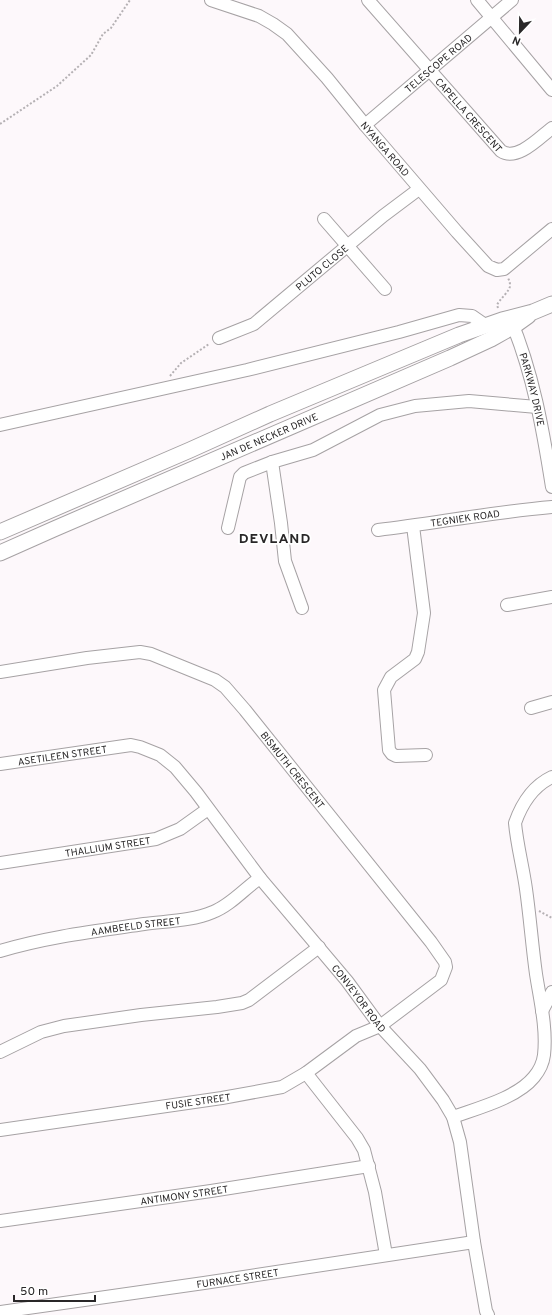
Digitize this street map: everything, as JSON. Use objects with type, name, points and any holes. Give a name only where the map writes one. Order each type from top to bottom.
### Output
[{"type":"main road","name":"JAN DE NECKER DRIVE","points":[[0,532],[270,414],[485,325],[509,321],[552,304]]},
{"type":"main road","name":"JAN DE NECKER DRIVE","points":[[0,553],[450,358],[491,339],[509,321]]},
{"type":"street","name":"NYANGA ROAD","points":[[211,0],[259,16],[287,34],[327,78],[365,125],[488,266],[497,270],[504,269]]},
{"type":"street","points":[[368,0],[430,69]]},
{"type":"street","points":[[477,0],[552,90]]},
{"type":"street","name":"TELESCOPE ROAD","points":[[365,125],[512,0]]},
{"type":"street","name":"CAPELLA CRESCENT","points":[[430,69],[504,153],[514,154],[520,152],[552,128]]},
{"type":"street","name":"PLUTO CLOSE","points":[[219,338],[254,324],[383,216],[419,188]]},
{"type":"street","points":[[324,219],[385,289]]},
{"type":"street","points":[[504,269],[552,229]]},
{"type":"street","points":[[0,425],[247,370],[392,334],[459,315],[472,316],[485,325]]},
{"type":"street","name":"PARKWAY DRIVE","points":[[509,321],[522,345],[538,407],[552,487]]},
{"type":"street","points":[[228,528],[240,477],[244,473],[272,462],[313,450],[380,415],[415,406],[469,402],[538,407]]},
{"type":"street","points":[[272,462],[285,561],[302,608]]},
{"type":"street","name":"TEGNIEK ROAD","points":[[378,530],[497,513],[552,507]]},
{"type":"street","points":[[413,526],[424,613],[418,652],[415,659],[391,677],[384,690],[389,750],[396,756],[426,754]]},
{"type":"street","points":[[507,605],[552,597]]},
{"type":"street","name":"BISMUTH CRESCENT","points":[[0,672],[87,658],[140,652],[151,654],[191,670],[215,680],[225,687],[431,942],[445,962],[446,967],[441,980],[380,1026]]},
{"type":"street","points":[[532,708],[552,702]]},
{"type":"street","name":"CONVEYOR ROAD","points":[[124,746],[131,745],[150,751],[175,767],[196,792],[260,878],[347,981],[380,1026],[420,1069],[443,1100],[453,1117],[460,1142],[474,1242],[486,1311],[488,1315]]},
{"type":"street","name":"ASETILEEN STREET","points":[[0,764],[124,746]]},
{"type":"street","points":[[453,1117],[509,1096],[535,1076],[542,1063],[548,1061],[526,887],[516,837],[515,823],[520,808],[528,796],[536,787],[552,776]]},
{"type":"street","name":"THALLIUM STREET","points":[[0,863],[156,839],[180,829],[208,810]]},
{"type":"street","name":"AAMBEELD STREET","points":[[0,951],[14,946],[62,937],[196,918],[221,909],[249,885],[260,878]]},
{"type":"street","points":[[0,1052],[41,1032],[64,1026],[242,1003],[249,1000],[319,947]]},
{"type":"street","points":[[542,1011],[552,992]]},
{"type":"street","name":"FUSIE STREET","points":[[0,1130],[237,1096],[282,1087],[306,1073],[356,1036],[380,1026]]},
{"type":"street","points":[[306,1073],[357,1138],[364,1150],[375,1192],[386,1255]]},
{"type":"street","name":"ANTIMONY STREET","points":[[0,1221],[219,1190],[369,1166]]},
{"type":"street","name":"FURNACE STREET","points":[[0,1312],[474,1242]]},
{"type":"path","points":[[0,124],[57,86],[91,55],[103,34],[110,28],[130,0]]},
{"type":"path","points":[[504,269],[510,288],[499,300],[497,305],[509,321]]},
{"type":"path","points":[[162,388],[181,362],[219,338]]},
{"type":"district","name":"DEVLAND","points":[[275,538]]}]
